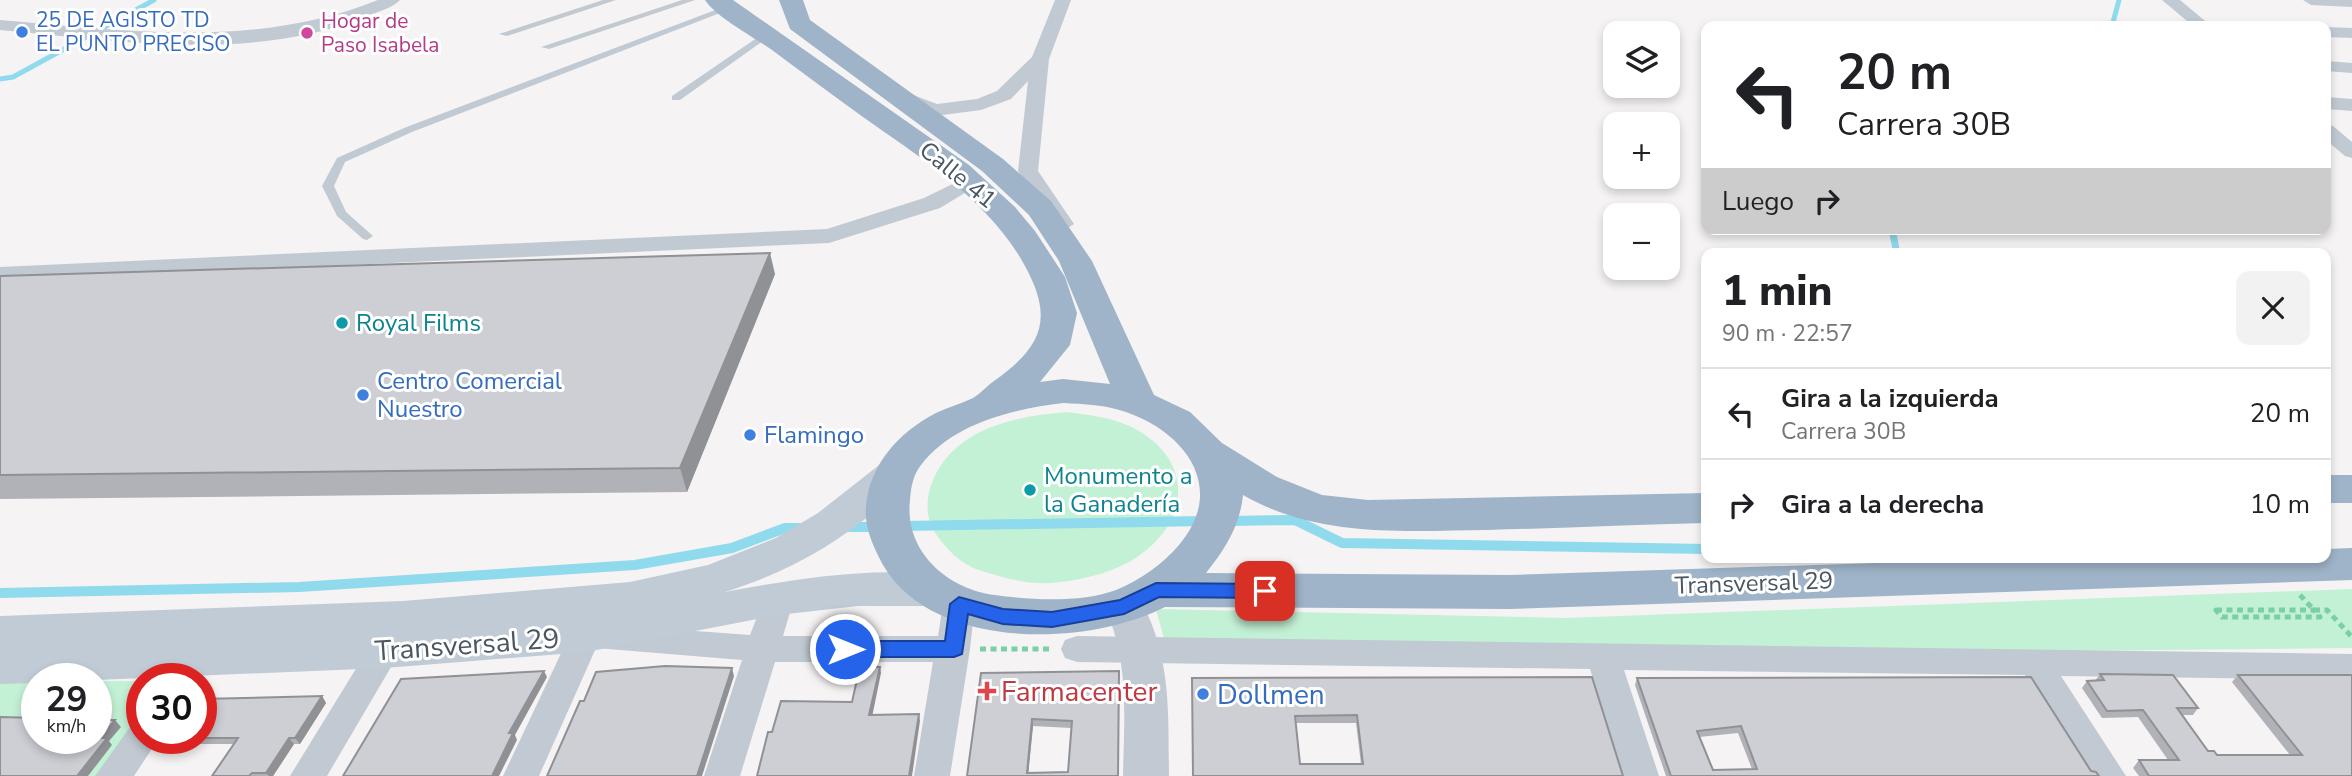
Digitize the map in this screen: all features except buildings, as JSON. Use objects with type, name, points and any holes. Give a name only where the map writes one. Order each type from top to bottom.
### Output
[{"type":"highway","name":"Calle 41","points":[[791,0],[799,24],[1003,173],[1041,209],[1064,241],[1078,267],[1107,340],[1138,402]]},
{"type":"highway","name":"Calle 41","points":[[723,4],[971,181],[1025,236],[1051,286],[1059,320],[1054,341],[1042,358],[1023,378],[986,405]]},
{"type":"highway","points":[[948,614],[903,564],[888,534],[886,501],[897,471],[913,450],[933,432],[986,405],[1011,398],[1063,391],[1101,394],[1138,402],[1180,423],[1209,453],[1240,476],[1275,494],[1322,510],[1384,515],[1499,515],[1701,508]]},
{"type":"highway","points":[[1140,598],[1186,568],[1208,543],[1220,516],[1222,489],[1209,453]]},
{"type":"highway","points":[[2331,489],[2352,489]]},
{"type":"highway","name":"Transversal 29","points":[[948,614],[1052,619],[1140,598],[1510,592],[2352,564]]},
{"type":"main road","name":"Transversal 29","points":[[0,633],[354,621],[569,606],[662,591],[735,573],[791,550],[832,524],[897,471]]},
{"type":"main road","name":"Transversal 29","points":[[217,667],[385,650],[586,635],[778,600],[858,590],[948,614]]},
{"type":"main road","name":"Transversal 29","points":[[0,666],[126,668]]},
{"type":"street","points":[[0,25],[197,40],[260,36],[323,25],[392,0]]},
{"type":"street","points":[[1063,0],[1040,60],[1028,171],[1077,243],[1078,267]]},
{"type":"street","points":[[2170,0],[2196,21]]},
{"type":"street","points":[[2311,0],[2352,2]]},
{"type":"street","points":[[2331,32],[2352,33]]},
{"type":"street","points":[[899,96],[935,110],[981,104],[1004,95],[1040,60]]},
{"type":"street","points":[[2331,66],[2352,68]]},
{"type":"street","points":[[2331,103],[2352,105]]},
{"type":"street","points":[[2331,134],[2351,150]]},
{"type":"street","points":[[0,274],[829,236],[932,203],[971,181]]},
{"type":"street","points":[[1140,598],[1137,627],[1143,650],[1146,776]]},
{"type":"street","points":[[722,776],[778,600]]},
{"type":"street","points":[[521,776],[586,635],[762,649],[948,614],[932,776]]},
{"type":"street","points":[[1077,649],[2352,667]]},
{"type":"street","points":[[308,776],[385,650]]},
{"type":"street","points":[[1603,657],[1641,776]]},
{"type":"street","points":[[2034,662],[2108,776]]},
{"type":"street","points":[[113,776],[129,754]]},
{"type":"lane","points":[[504,34],[612,0]]},
{"type":"lane","points":[[546,47],[691,0]]},
{"type":"lane","points":[[367,236],[341,214],[328,186],[341,160],[408,130],[723,4]]},
{"type":"lane","points":[[676,98],[766,34]]},
{"type":"path","points":[[2293,588],[2320,617],[2222,617],[2216,610],[2327,610],[2352,637]]},
{"type":"path","points":[[948,614],[1077,649]]},
{"type":"green space","points":[[1067,412],[1122,423],[1157,444],[1169,459],[1176,475],[1178,492],[1168,525],[1156,541],[1131,561],[1102,573],[1070,581],[1020,581],[982,571],[960,560],[948,550],[934,531],[928,512],[931,486],[943,462],[956,448],[989,428],[1028,417]]},
{"type":"green space","points":[[2352,589],[2352,648],[2050,651],[1166,646],[1156,609],[1566,618]]},
{"type":"green space","points":[[21,681],[21,754],[112,754],[112,681],[126,681],[126,746],[104,776],[0,776],[0,682]]},
{"type":"waterway","points":[[0,79],[13,77],[154,0]]},
{"type":"waterway","points":[[2113,21],[2119,0]]},
{"type":"waterway","points":[[1893,235],[1896,248]]},
{"type":"waterway","points":[[1228,521],[1295,520],[1342,543],[1701,549]]},
{"type":"waterway","points":[[903,526],[1205,521]]},
{"type":"waterway","points":[[847,527],[876,527]]},
{"type":"waterway","points":[[0,593],[299,587],[635,565],[732,548],[785,528],[802,528]]},
{"type":"place","name":"25 DE AGISTO TD EL PUNTO PRECISO","points":[[22,32]]},
{"type":"place","name":"Hogar de Paso Isabela","points":[[307,33]]},
{"type":"place","name":"Royal Films","points":[[342,323]]},
{"type":"place","name":"Centro Comercial Nuestro","points":[[363,395]]},
{"type":"place","name":"Flamingo","points":[[750,435]]},
{"type":"place","name":"Monumento a la Ganadería","points":[[1030,490]]},
{"type":"place","name":"Farmacenter","points":[[987,691]]},
{"type":"place","name":"Dollmen","points":[[1203,694]]},
{"type":"route","points":[[845,649],[954,649],[959,604],[1003,616],[1052,619],[1124,606],[1156,590],[1265,591]]}]
